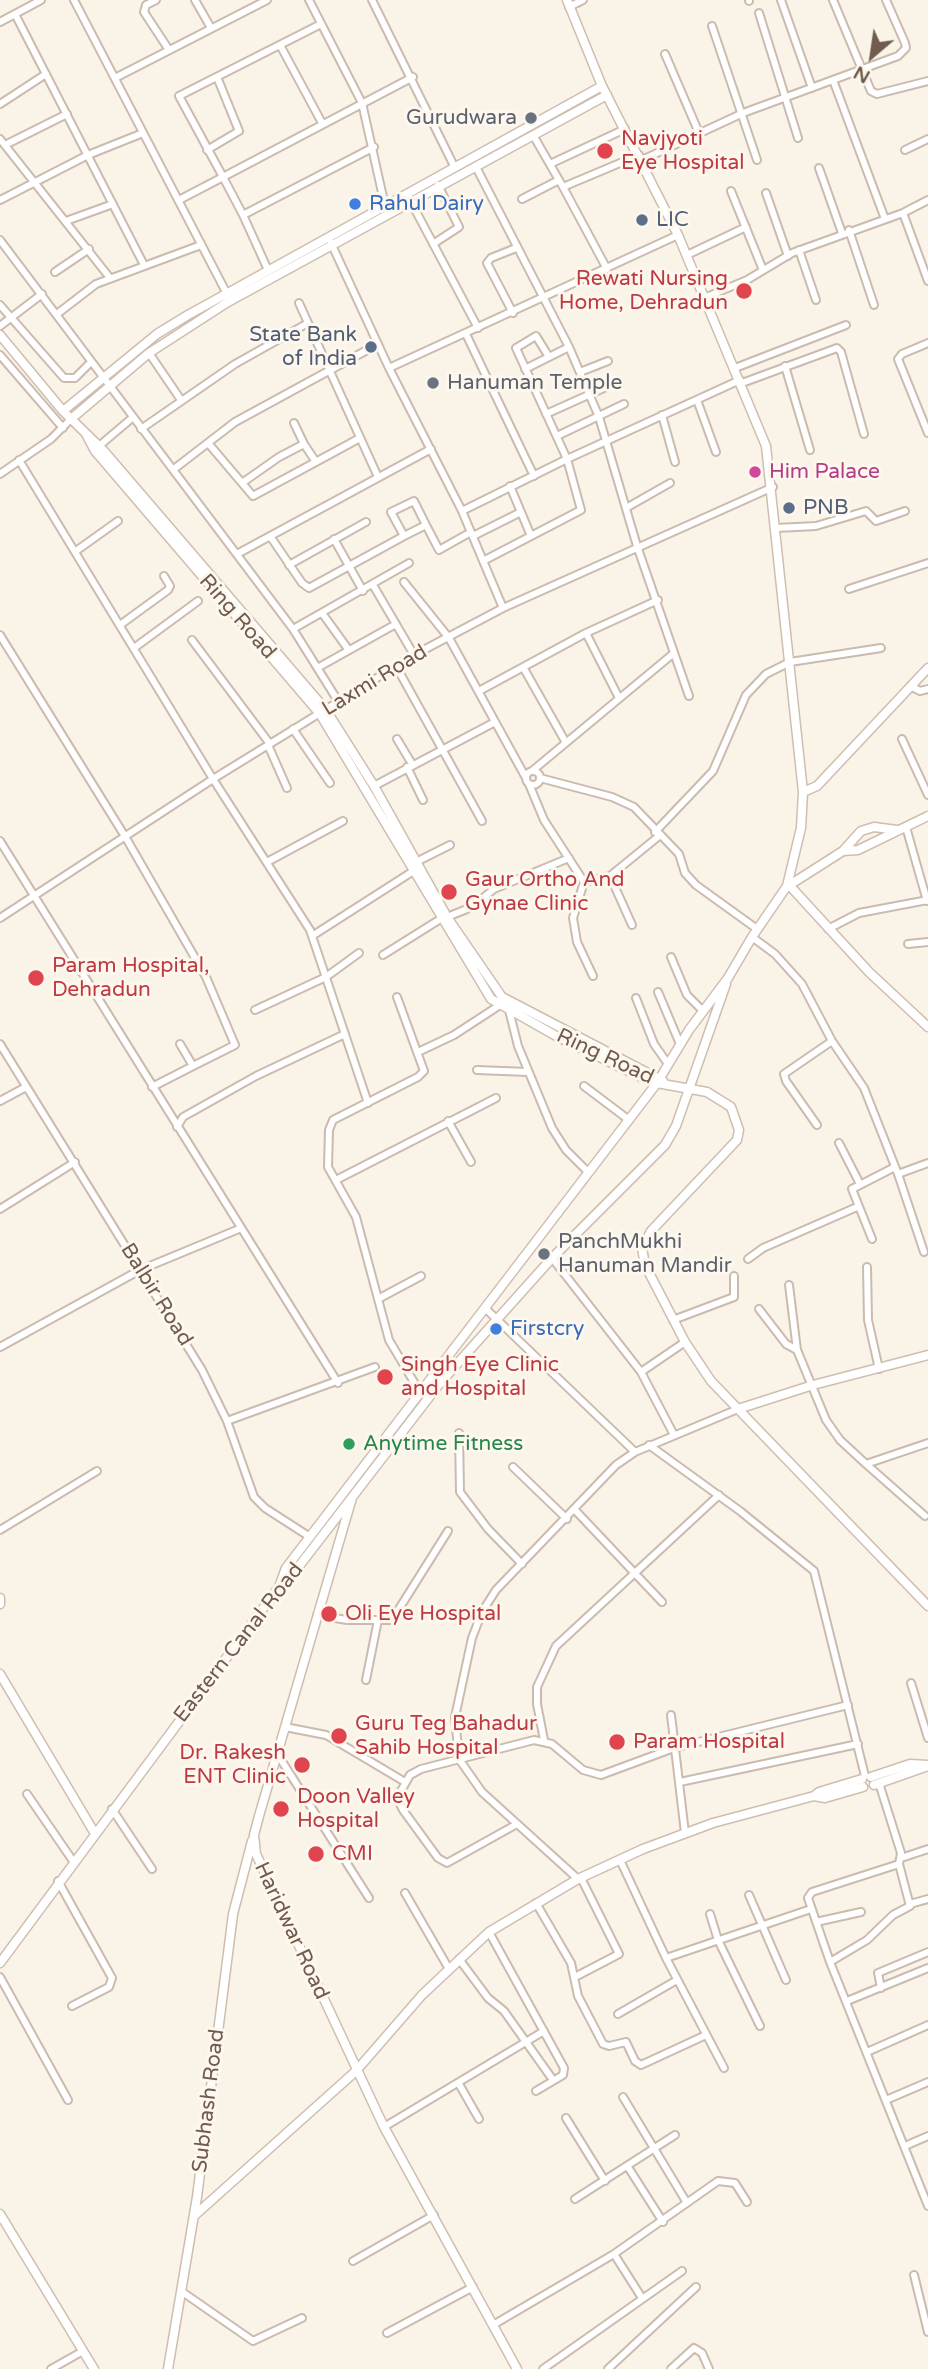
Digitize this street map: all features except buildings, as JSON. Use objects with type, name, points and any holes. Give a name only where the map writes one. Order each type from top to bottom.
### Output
[{"type":"main road","points":[[568,3],[602,86],[641,158],[687,255],[766,446],[773,487],[803,792],[801,828],[789,886]]},
{"type":"main road","points":[[63,411],[157,334],[226,292],[411,202],[456,168],[602,86]]},
{"type":"main road","points":[[71,419],[149,353],[385,206],[476,167],[607,95]]},
{"type":"main road","name":"Ring Road","points":[[0,335],[63,411],[99,446],[323,712],[374,786],[484,989],[509,1010],[661,1082]]},
{"type":"main road","name":"Ring Road","points":[[86,434],[99,456],[323,712],[416,866]]},
{"type":"main road","points":[[803,792],[817,786],[928,668]]},
{"type":"main road","points":[[844,851],[858,850],[928,816]]},
{"type":"main road","points":[[423,1398],[588,1172],[661,1082],[668,1063],[702,1010],[728,978],[754,933],[789,886],[844,851],[861,831],[873,827],[902,829]]},
{"type":"main road","points":[[789,886],[828,929],[928,1027]]},
{"type":"main road","name":"Ring Road","points":[[445,918],[502,997],[661,1082]]},
{"type":"main road","points":[[423,1398],[552,1258],[665,1145],[676,1126],[728,978]]},
{"type":"main road","points":[[661,1082],[690,1088],[724,1101],[731,1107],[739,1130],[733,1148],[657,1223],[642,1248],[645,1265],[673,1320],[711,1381],[928,1606]]},
{"type":"main road","points":[[738,1409],[813,1385],[928,1355]]},
{"type":"main road","name":"Haridwar Road","points":[[423,1398],[351,1490],[254,1835],[262,1868],[356,2071],[517,2369]]},
{"type":"main road","points":[[279,1587],[286,1568],[351,1490]]},
{"type":"main road","name":"Eastern Canal Road","points":[[0,1963],[94,1832],[279,1587],[293,1574],[351,1490]]},
{"type":"main road","points":[[0,1598],[0,1605]]},
{"type":"main road","points":[[0,1674],[94,1832]]},
{"type":"main road","points":[[194,2216],[356,2071],[459,1959],[489,1932],[536,1903],[579,1878],[685,1833],[814,1796],[825,1798],[869,1781],[928,1765]]},
{"type":"main road","name":"Subhash Road","points":[[168,2369],[194,2216],[233,1914],[254,1835]]},
{"type":"main road","points":[[0,2214],[94,2369]]},
{"type":"street","points":[[22,0],[26,8]]},
{"type":"street","points":[[0,22],[41,0]]},
{"type":"street","points":[[74,0],[226,292]]},
{"type":"street","points":[[156,0],[144,9],[169,51]]},
{"type":"street","points":[[195,0],[211,28]]},
{"type":"street","points":[[115,78],[254,3],[267,0]]},
{"type":"street","points":[[309,0],[362,103],[374,147],[385,206]]},
{"type":"street","points":[[372,0],[456,168]]},
{"type":"street","points":[[568,3],[583,0]]},
{"type":"street","points":[[781,0],[812,88]]},
{"type":"street","points":[[833,0],[860,71],[871,91],[877,93],[928,82]]},
{"type":"street","points":[[563,187],[641,158],[743,113],[898,56],[906,48],[886,0]]},
{"type":"street","points":[[759,13],[788,97],[798,138]]},
{"type":"street","points":[[15,14],[144,265]]},
{"type":"street","points":[[268,270],[223,177],[178,99],[181,94],[321,24]]},
{"type":"street","points":[[712,26],[757,160]]},
{"type":"street","points":[[280,45],[322,123]]},
{"type":"street","points":[[664,54],[699,134]]},
{"type":"street","points":[[0,104],[46,74]]},
{"type":"street","points":[[208,150],[239,131],[217,76]]},
{"type":"street","points":[[179,200],[412,77]]},
{"type":"street","points":[[833,80],[885,219]]},
{"type":"street","points":[[67,114],[3,142],[110,278]]},
{"type":"street","points":[[550,164],[625,129]]},
{"type":"street","points":[[0,200],[32,181],[143,133]]},
{"type":"street","points":[[533,135],[607,269]]},
{"type":"street","points":[[905,150],[928,139]]},
{"type":"street","points":[[243,215],[374,147]]},
{"type":"street","points":[[476,167],[569,347],[599,417],[637,546],[658,600],[689,696]]},
{"type":"street","points":[[819,168],[874,305]]},
{"type":"street","points":[[522,200],[559,180]]},
{"type":"street","points":[[432,244],[459,227],[436,183]]},
{"type":"street","points":[[732,191],[763,270]]},
{"type":"street","points":[[766,192],[788,256]]},
{"type":"street","points":[[704,298],[799,250],[903,213],[928,200]]},
{"type":"street","points":[[411,202],[478,328]]},
{"type":"street","points":[[66,221],[113,204]]},
{"type":"street","points":[[903,213],[928,281]]},
{"type":"street","points":[[687,255],[746,227]]},
{"type":"street","points":[[389,368],[678,235]]},
{"type":"street","points":[[0,240],[293,629],[338,701]]},
{"type":"street","points":[[330,241],[389,368],[462,511],[503,608]]},
{"type":"street","points":[[57,314],[89,289],[110,278],[201,245]]},
{"type":"street","points":[[513,313],[487,263],[491,258],[516,248]]},
{"type":"street","points":[[55,272],[89,249]]},
{"type":"street","points":[[799,250],[816,300]]},
{"type":"street","points":[[0,326],[42,294]]},
{"type":"street","points":[[299,303],[378,477]]},
{"type":"street","points":[[0,305],[64,378],[72,380],[91,362]]},
{"type":"street","points":[[141,429],[235,364],[308,323]]},
{"type":"street","points":[[735,368],[846,325]]},
{"type":"street","points":[[466,334],[534,476]]},
{"type":"street","points":[[484,561],[580,512],[567,459],[516,350],[519,343],[538,337],[549,357]]},
{"type":"street","points":[[928,343],[902,354],[898,359],[928,433]]},
{"type":"street","points":[[174,469],[235,422],[378,344]]},
{"type":"street","points":[[525,369],[569,347]]},
{"type":"street","points":[[462,511],[663,415],[831,348],[839,349],[864,434]]},
{"type":"street","points":[[149,353],[181,400]]},
{"type":"street","points":[[0,355],[62,428]]},
{"type":"street","points":[[580,372],[608,361]]},
{"type":"street","points":[[785,366],[810,450]]},
{"type":"street","points":[[546,414],[615,383]]},
{"type":"street","points":[[697,400],[716,452]]},
{"type":"street","points":[[556,436],[624,404]]},
{"type":"street","points":[[663,415],[675,463]]},
{"type":"street","points":[[99,446],[132,418]]},
{"type":"street","points":[[0,474],[71,419]]},
{"type":"street","points":[[294,423],[316,463]]},
{"type":"street","points":[[208,443],[253,496],[360,438]]},
{"type":"street","points":[[242,483],[304,443]]},
{"type":"street","points":[[237,554],[431,449]]},
{"type":"street","points":[[19,460],[312,936],[368,1103]]},
{"type":"street","points":[[626,508],[670,483]]},
{"type":"street","points":[[510,486],[531,536]]},
{"type":"street","name":"Laxmi Road","points":[[0,918],[269,744],[414,655],[503,608],[773,487]]},
{"type":"street","points":[[404,536],[391,512],[414,502],[439,550],[521,512]]},
{"type":"street","points":[[776,528],[816,526],[866,510],[876,521],[905,511]]},
{"type":"street","points":[[76,551],[118,522]]},
{"type":"street","points":[[289,565],[366,522]]},
{"type":"street","points":[[270,537],[309,588],[426,525]]},
{"type":"street","points":[[334,539],[363,591]]},
{"type":"street","points":[[293,629],[409,563]]},
{"type":"street","points":[[849,589],[928,563]]},
{"type":"street","points":[[120,625],[168,590],[170,586],[164,576]]},
{"type":"street","points":[[404,582],[449,638],[527,781],[538,809],[584,882],[573,918],[577,942],[593,976]]},
{"type":"street","points":[[373,585],[414,655]]},
{"type":"street","points":[[479,691],[586,633],[658,600]]},
{"type":"street","points":[[134,648],[198,601]]},
{"type":"street","points":[[321,613],[348,649]]},
{"type":"street","points":[[319,667],[396,624]]},
{"type":"street","points":[[586,633],[620,698]]},
{"type":"street","points":[[0,635],[126,838],[206,977],[235,1045],[152,1087]]},
{"type":"street","points":[[192,640],[269,744],[287,788]]},
{"type":"street","points":[[584,882],[610,876],[657,834],[713,771],[750,689],[766,674],[790,662],[881,648]]},
{"type":"street","points":[[527,781],[532,771],[565,741],[674,653]]},
{"type":"street","points":[[396,666],[482,821]]},
{"type":"street","points":[[523,667],[565,741]]},
{"type":"street","points":[[910,686],[920,691],[928,689]]},
{"type":"street","points":[[374,786],[495,722]]},
{"type":"street","points":[[293,729],[330,783]]},
{"type":"street","points":[[397,739],[424,800]]},
{"type":"street","points":[[902,739],[928,795]]},
{"type":"street","points":[[532,771],[538,773],[540,778],[627,803],[641,813],[657,834],[679,853],[685,873],[696,885],[754,933],[802,985],[832,1041],[860,1080],[896,1170],[924,1252]]},
{"type":"street","points":[[527,781],[537,784],[540,778]]},
{"type":"street","points":[[267,862],[343,821]]},
{"type":"street","points":[[828,929],[859,913],[927,900],[902,829]]},
{"type":"street","points":[[0,841],[239,1229],[338,1383]]},
{"type":"street","points":[[312,936],[450,845]]},
{"type":"street","points":[[383,955],[445,918],[472,907],[494,888],[569,858]]},
{"type":"street","points":[[610,876],[632,925]]},
{"type":"street","points":[[908,944],[928,942]]},
{"type":"street","points":[[255,1010],[326,977],[359,953]]},
{"type":"street","points":[[671,957],[687,995],[702,1010]]},
{"type":"street","points":[[658,992],[680,1044]]},
{"type":"street","points":[[397,997],[424,1068],[422,1074],[333,1120],[330,1125],[328,1167],[356,1217],[392,1348],[423,1398]]},
{"type":"street","points":[[636,998],[654,1044],[668,1063]]},
{"type":"street","points":[[418,1052],[454,1035],[500,1005]]},
{"type":"street","points":[[509,1010],[518,1046],[558,1142],[588,1172]]},
{"type":"street","points":[[177,1127],[183,1117],[256,1076],[345,1034]]},
{"type":"street","points":[[817,1125],[786,1081],[785,1074],[832,1041]]},
{"type":"street","name":"Balbir Road","points":[[0,1044],[197,1361],[228,1421],[254,1497],[265,1508],[310,1537]]},
{"type":"street","points":[[180,1044],[193,1066]]},
{"type":"street","points":[[477,1070],[528,1072]]},
{"type":"street","points":[[584,1086],[629,1120]]},
{"type":"street","points":[[0,1101],[26,1087]]},
{"type":"street","points":[[336,1180],[496,1098]]},
{"type":"street","points":[[448,1121],[471,1162]]},
{"type":"street","points":[[839,1143],[860,1184]]},
{"type":"street","points":[[0,1209],[75,1162]]},
{"type":"street","points":[[872,1238],[852,1192],[860,1184],[896,1170],[928,1163]]},
{"type":"street","points":[[748,1259],[763,1248],[857,1207]]},
{"type":"street","points":[[0,1347],[140,1270],[239,1229]]},
{"type":"street","points":[[920,1241],[928,1238]]},
{"type":"street","points":[[552,1258],[641,1372],[674,1435]]},
{"type":"street","points":[[867,1267],[867,1320],[879,1369]]},
{"type":"street","points":[[378,1299],[421,1276]]},
{"type":"street","points":[[673,1320],[734,1297],[734,1276]]},
{"type":"street","points":[[789,1284],[797,1350],[832,1430],[925,1516]]},
{"type":"street","points":[[759,1309],[786,1344],[797,1350]]},
{"type":"street","points":[[487,1310],[635,1452]]},
{"type":"street","points":[[641,1372],[685,1342]]},
{"type":"street","points":[[228,1421],[338,1383],[375,1367]]},
{"type":"street","points":[[575,1977],[619,1954],[579,1878],[482,1792],[459,1759],[455,1717],[472,1638],[488,1601],[616,1465],[649,1445],[738,1409]]},
{"type":"street","points":[[459,1433],[460,1492],[488,1529],[522,1564]]},
{"type":"street","points":[[866,1464],[928,1443]]},
{"type":"street","points":[[649,1445],[719,1495],[814,1571],[858,1744],[869,1781],[900,1861],[910,1904]]},
{"type":"street","points":[[513,1467],[567,1519]]},
{"type":"street","points":[[0,1531],[97,1471]]},
{"type":"street","points":[[544,1740],[537,1704],[537,1687],[548,1658],[566,1635],[719,1495]]},
{"type":"street","points":[[575,1510],[662,1602]]},
{"type":"street","points":[[317,1615],[379,1620],[395,1618],[448,1531]]},
{"type":"street","points":[[366,1680],[379,1620]]},
{"type":"street","points":[[911,1683],[928,1738]]},
{"type":"street","points":[[517,1824],[447,1863],[438,1858],[403,1810],[400,1799],[405,1782],[415,1771],[534,1740],[544,1740],[592,1775],[609,1772],[674,1748],[848,1705]]},
{"type":"street","points":[[671,1715],[685,1833]]},
{"type":"street","points":[[285,1727],[326,1735],[405,1782]]},
{"type":"street","points":[[680,1782],[858,1744]]},
{"type":"street","points":[[278,1755],[369,1898]]},
{"type":"street","points":[[27,1794],[73,1861]]},
{"type":"street","points":[[112,1809],[152,1869]]},
{"type":"street","points":[[928,1849],[812,1892],[808,1898],[830,1962],[928,2206]]},
{"type":"street","points":[[620,1860],[666,1958],[724,2068]]},
{"type":"street","points":[[58,1881],[112,1978],[109,1987],[72,2006]]},
{"type":"street","points":[[405,1893],[449,1969]]},
{"type":"street","points":[[749,1895],[786,1980]]},
{"type":"street","points":[[830,1962],[867,1940],[893,1914],[910,1904],[928,1899]]},
{"type":"street","points":[[536,1903],[571,1963],[578,1996],[601,2041],[609,2046],[626,2042],[639,2064],[706,2035]]},
{"type":"street","points":[[666,1958],[811,1909]]},
{"type":"street","points":[[816,1922],[861,1912]]},
{"type":"street","points":[[710,1914],[718,1940],[760,2026]]},
{"type":"street","points":[[489,1932],[565,2071],[536,2091]]},
{"type":"street","points":[[881,1988],[878,1973],[928,1952]]},
{"type":"street","points":[[459,1959],[488,1998],[505,2011],[553,2080]]},
{"type":"street","points":[[847,2001],[928,1968]]},
{"type":"street","points":[[0,1977],[68,2100]]},
{"type":"street","points":[[618,2014],[677,1980]]},
{"type":"street","points":[[867,2052],[928,2025]]},
{"type":"street","points":[[384,2127],[544,2031]]},
{"type":"street","points":[[886,2100],[928,2082]]},
{"type":"street","points":[[459,2084],[479,2119]]},
{"type":"street","points":[[623,2097],[687,2203]]},
{"type":"street","points":[[566,2118],[605,2181]]},
{"type":"street","points":[[575,2199],[675,2135]]},
{"type":"street","points":[[905,2146],[928,2136]]},
{"type":"street","points":[[628,2167],[663,2222]]},
{"type":"street","points":[[493,2325],[614,2254],[663,2222],[709,2186],[725,2180],[735,2183],[747,2202]]},
{"type":"street","points":[[353,2260],[434,2216]]},
{"type":"street","points":[[614,2254],[642,2298]]},
{"type":"street","points":[[543,2369],[682,2271]]},
{"type":"street","points":[[914,2275],[928,2332]]},
{"type":"street","points":[[387,2333],[473,2287]]},
{"type":"street","points":[[608,2369],[696,2287]]},
{"type":"street","points":[[181,2291],[253,2341],[302,2318]]},
{"type":"street","points":[[671,2369],[694,2348],[702,2353],[709,2369]]},
{"type":"street","points":[[51,2369],[83,2351]]},
{"type":"place","name":"Gurudwara","points":[[531,118]]},
{"type":"place","name":"Navjyoti Eye Hospital","points":[[605,151]]},
{"type":"place","name":"Rahul Dairy","points":[[355,204]]},
{"type":"place","name":"LIC","points":[[642,220]]},
{"type":"place","name":"Rewati Nursing Home, Dehradun","points":[[744,291]]},
{"type":"place","name":"State Bank of India","points":[[371,347]]},
{"type":"place","name":"Hanuman Temple","points":[[433,383]]},
{"type":"place","name":"Him Palace","points":[[755,472]]},
{"type":"place","name":"PNB","points":[[789,508]]},
{"type":"place","name":"Gaur Ortho And Gynae Clinic","points":[[449,892]]},
{"type":"place","name":"Param Hospital, Dehradun","points":[[36,978]]},
{"type":"place","name":"PanchMukhi Hanuman Mandir","points":[[544,1254]]},
{"type":"place","name":"Firstcry","points":[[496,1329]]},
{"type":"place","name":"Singh Eye Clinic and Hospital","points":[[385,1377]]},
{"type":"place","name":"Anytime Fitness","points":[[349,1444]]},
{"type":"place","name":"Oli Eye Hospital","points":[[329,1614]]},
{"type":"place","name":"Guru Teg Bahadur Sahib Hospital","points":[[339,1736]]},
{"type":"place","name":"Param Hospital","points":[[617,1742]]},
{"type":"place","name":"Dr. Rakesh ENT Clinic","points":[[302,1765]]},
{"type":"place","name":"Doon Valley Hospital","points":[[281,1809]]},
{"type":"place","name":"CMI","points":[[316,1854]]}]
